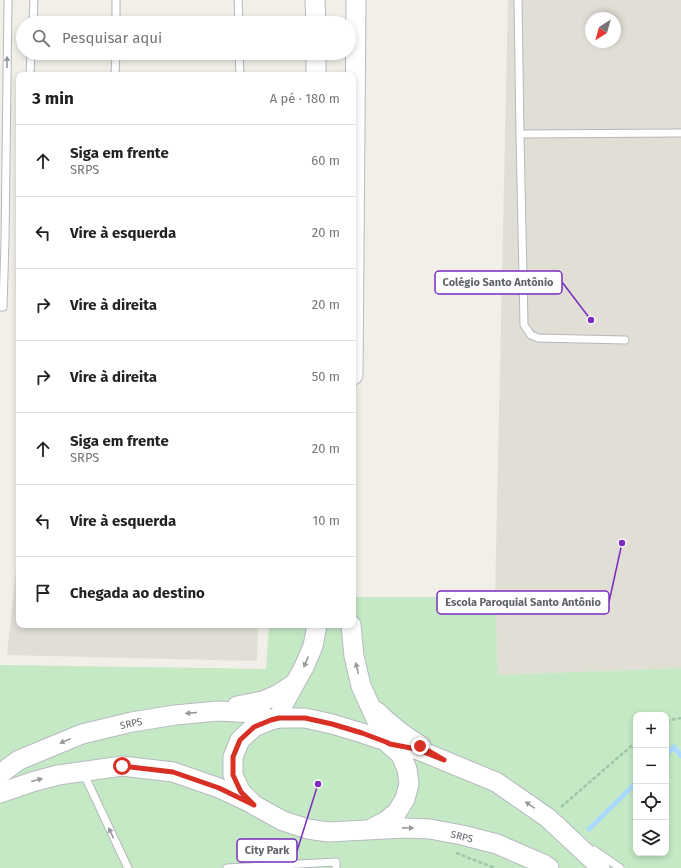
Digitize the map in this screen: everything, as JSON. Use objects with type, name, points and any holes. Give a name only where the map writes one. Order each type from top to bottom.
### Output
[{"type":"main road","points":[[316,0],[316,16]]},
{"type":"main road","points":[[356,0],[356,72]]},
{"type":"main road","points":[[316,60],[316,72]]},
{"type":"main road","points":[[275,719],[304,667],[313,646],[316,628]]},
{"type":"main road","points":[[351,628],[354,656],[361,686],[388,743],[401,755],[407,769],[409,784],[405,799],[397,812],[386,821],[369,830]]},
{"type":"main road","points":[[218,711],[263,701],[295,684]]},
{"type":"main road","points":[[370,705],[389,724],[404,736],[444,760]]},
{"type":"main road","name":"SRPS","points":[[0,774],[19,760],[82,734],[132,722],[175,715],[218,711],[255,713],[275,719]]},
{"type":"main road","points":[[254,805],[241,792],[233,775],[233,757],[240,740],[254,727],[275,719],[305,718],[362,733],[388,743],[416,749],[496,782],[548,818],[600,868]]},
{"type":"main road","points":[[0,793],[58,775],[122,766],[173,772],[219,788],[254,805]]},
{"type":"main road","name":"SRPS","points":[[254,805],[283,820],[308,829],[328,832],[405,828],[430,829],[456,834],[497,844],[545,867]]},
{"type":"lane","points":[[0,307],[3,308],[5,242],[8,0]]},
{"type":"lane","points":[[33,16],[34,0]]},
{"type":"lane","points":[[116,0],[116,16]]},
{"type":"lane","points":[[238,0],[238,16]]},
{"type":"lane","points":[[518,0],[524,325],[531,335],[538,338],[624,340]]},
{"type":"lane","points":[[30,72],[31,60]]},
{"type":"lane","points":[[115,72],[116,60]]},
{"type":"lane","points":[[239,60],[240,72]]},
{"type":"lane","points":[[520,134],[681,133]]},
{"type":"lane","points":[[83,771],[128,868]]},
{"type":"lane","points":[[548,818],[620,868]]},
{"type":"lane","points":[[227,868],[336,862],[336,868]]},
{"type":"path","points":[[669,720],[681,718]]},
{"type":"path","points":[[548,818],[633,745]]},
{"type":"path","points":[[451,851],[495,868]]},
{"type":"shaded area","points":[[508,0],[681,0],[681,668],[498,675],[495,597]]},
{"type":"shaded area","points":[[16,571],[16,628],[258,628],[257,661],[7,655]]},
{"type":"green space","points":[[356,597],[495,597],[498,675],[681,668],[681,868],[0,868],[0,665],[266,669],[269,628],[356,628]]},
{"type":"waterway","points":[[669,751],[674,747],[681,756]]},
{"type":"waterway","points":[[589,829],[635,784]]},
{"type":"place","name":"Colégio Santo Antônio","points":[[591,320]]},
{"type":"place","name":"Escola Paroquial Santo Antônio","points":[[622,543]]},
{"type":"place","name":"City Park","points":[[318,784]]},
{"type":"route","points":[[122,766],[173,772],[219,788],[254,805],[241,792],[233,775],[233,757],[240,740],[254,727],[271,720],[279,718],[305,718],[332,724],[362,733],[390,744],[416,749],[444,760],[420,746]]}]
